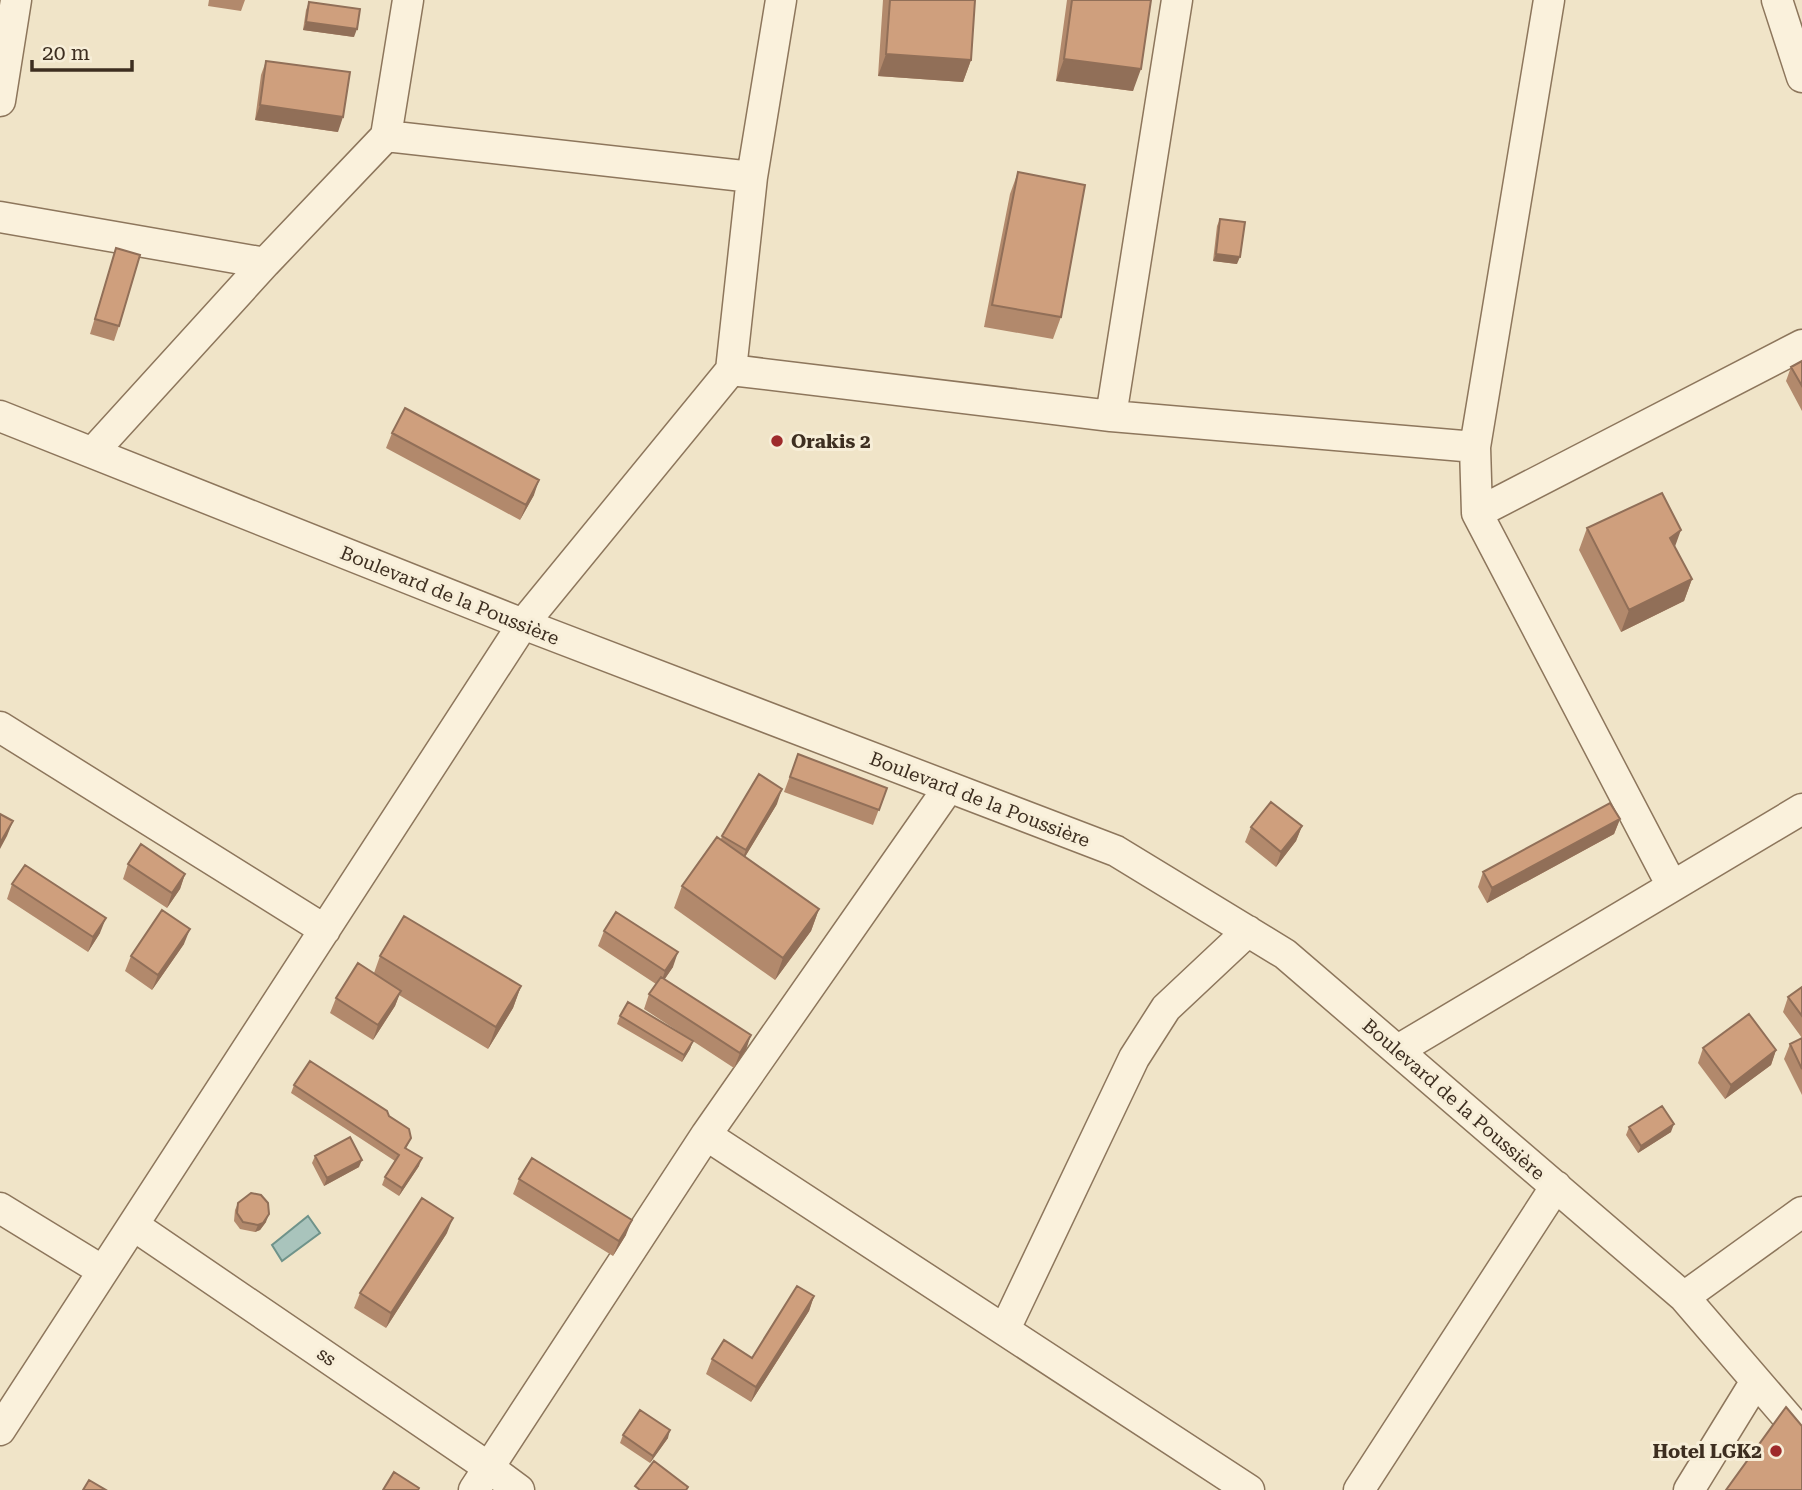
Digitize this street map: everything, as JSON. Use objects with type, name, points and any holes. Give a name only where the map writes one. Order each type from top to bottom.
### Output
[{"type":"street","points":[[0,101],[16,0]]},
{"type":"street","points":[[93,452],[265,263],[386,136],[408,0]]},
{"type":"street","points":[[0,1430],[523,624],[731,370],[752,177],[781,0]]},
{"type":"street","points":[[1111,416],[1177,0]]},
{"type":"street","points":[[1549,0],[1475,447],[1477,513],[1672,886]]},
{"type":"street","points":[[1777,0],[1802,78]]},
{"type":"street","points":[[386,136],[752,177]]},
{"type":"street","points":[[0,217],[265,263]]},
{"type":"street","points":[[1477,513],[1802,345]]},
{"type":"street","points":[[731,370],[1111,416],[1475,447]]},
{"type":"street","name":"Boulevard de la Poussière","points":[[0,416],[523,624],[1116,851],[1285,954],[1398,1050],[1684,1297],[1802,1434]]},
{"type":"street","points":[[0,727],[325,930]]},
{"type":"street","points":[[481,1478],[706,1135],[949,787]]},
{"type":"street","points":[[1398,1050],[1802,809]]},
{"type":"street","points":[[1005,1329],[1133,1058],[1166,1009],[1248,931]]},
{"type":"street","points":[[706,1135],[1248,1490]]},
{"type":"street","points":[[1359,1490],[1556,1186]]},
{"type":"street","points":[[0,1208],[103,1271]]},
{"type":"street","points":[[1684,1297],[1802,1212]]},
{"type":"street","name":"ss","points":[[133,1224],[481,1478],[519,1490]]},
{"type":"street","points":[[1689,1490],[1756,1381]]},
{"type":"water","points":[[308,1216],[320,1233],[282,1261],[272,1245]]},
{"type":"building","points":[[890,0],[975,0],[971,60],[886,54]]},
{"type":"building","points":[[1072,0],[1151,0],[1141,69],[1064,59]]},
{"type":"building","points":[[309,2],[360,9],[357,29],[306,22]]},
{"type":"building","points":[[266,61],[350,72],[343,117],[260,105]]},
{"type":"building","points":[[1018,172],[1085,185],[1061,317],[992,305]]},
{"type":"building","points":[[1220,219],[1245,222],[1240,257],[1216,254]]},
{"type":"building","points":[[116,248],[140,255],[119,326],[95,319]]},
{"type":"building","points":[[1802,361],[1802,386],[1791,367]]},
{"type":"building","points":[[405,408],[539,480],[526,505],[392,433]]},
{"type":"building","points":[[1662,493],[1681,530],[1670,538],[1692,579],[1629,610],[1587,528]]},
{"type":"building","points":[[798,754],[887,788],[879,810],[790,777]]},
{"type":"building","points":[[759,774],[782,789],[746,850],[722,836]]},
{"type":"building","points":[[1271,802],[1302,826],[1281,852],[1251,827]]},
{"type":"building","points":[[1610,803],[1620,819],[1492,888],[1483,872]]},
{"type":"building","points":[[0,814],[13,821],[0,843]]},
{"type":"building","points":[[717,837],[819,909],[783,958],[682,886]]},
{"type":"building","points":[[141,844],[185,874],[172,893],[128,864]]},
{"type":"building","points":[[25,865],[106,918],[93,937],[12,884]]},
{"type":"building","points":[[162,910],[190,929],[158,975],[131,956]]},
{"type":"building","points":[[616,912],[678,952],[665,971],[604,931]]},
{"type":"building","points":[[404,916],[521,986],[496,1027],[380,956]]},
{"type":"building","points":[[358,963],[401,991],[378,1025],[336,998]]},
{"type":"building","points":[[661,977],[751,1035],[740,1053],[649,994]]},
{"type":"building","points":[[1802,987],[1802,1016],[1788,997]]},
{"type":"building","points":[[628,1002],[693,1041],[684,1055],[620,1016]]},
{"type":"building","points":[[1749,1014],[1776,1050],[1731,1085],[1703,1048]]},
{"type":"building","points":[[1802,1038],[1802,1069],[1790,1044]]},
{"type":"building","points":[[310,1061],[387,1111],[389,1116],[409,1129],[411,1138],[405,1148],[422,1158],[402,1188],[385,1177],[399,1155],[294,1085]]},
{"type":"building","points":[[1662,1106],[1674,1124],[1641,1146],[1629,1127]]},
{"type":"building","points":[[350,1137],[362,1160],[327,1178],[315,1156]]},
{"type":"building","points":[[532,1158],[632,1220],[619,1241],[519,1179]]},
{"type":"building","points":[[251,1193],[261,1195],[268,1203],[269,1214],[263,1223],[258,1225],[243,1222],[237,1213],[238,1203]]},
{"type":"building","points":[[422,1198],[453,1218],[391,1313],[360,1293]]},
{"type":"building","points":[[797,1286],[814,1296],[756,1387],[712,1359],[724,1340],[752,1358]]},
{"type":"building","points":[[1786,1407],[1802,1426],[1802,1490],[1726,1490]]},
{"type":"building","points":[[640,1410],[670,1430],[653,1456],[623,1435]]},
{"type":"building","points":[[654,1461],[688,1487],[686,1490],[640,1490],[635,1486]]},
{"type":"building","points":[[394,1472],[419,1488],[418,1490],[383,1490]]},
{"type":"building","points":[[89,1480],[106,1490],[83,1490]]},
{"type":"place","name":"Orakis 2","points":[[777,441]]},
{"type":"place","name":"Hotel LGK2","points":[[1776,1451]]}]
